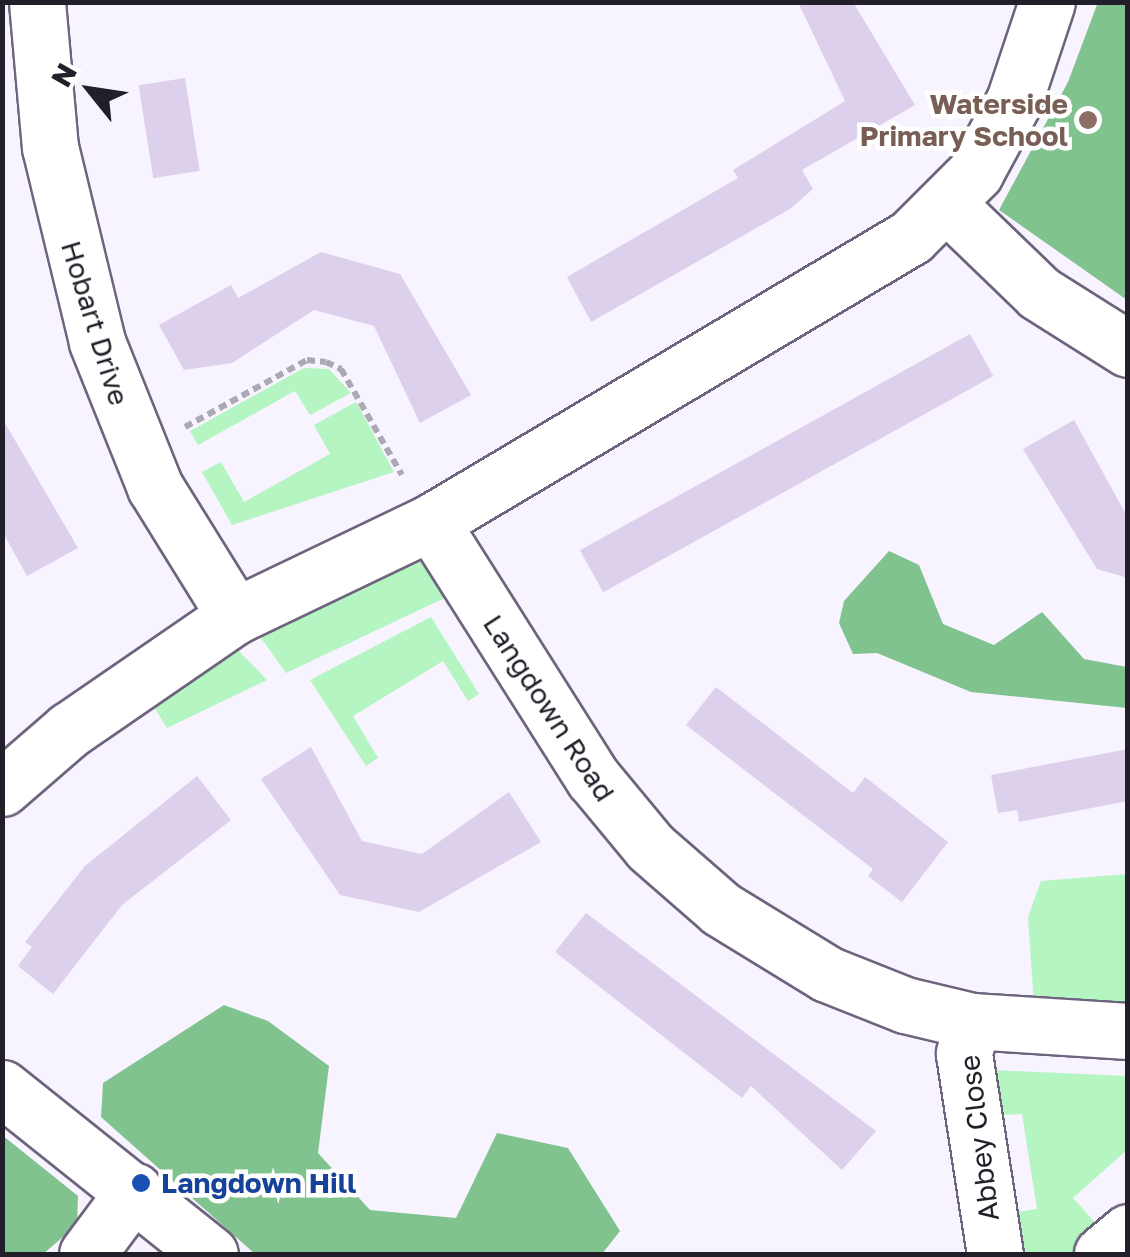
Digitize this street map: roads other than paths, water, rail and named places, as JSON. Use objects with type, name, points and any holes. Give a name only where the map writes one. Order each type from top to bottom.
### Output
[{"type":"street","name":"Hobart Drive","points":[[37,2],[50,147],[97,342],[155,488],[235,616]]},
{"type":"street","points":[[2,788],[69,730],[235,616],[431,522],[950,206],[1014,101],[1047,2]]},
{"type":"street","points":[[950,206],[1039,293],[1128,349]]},
{"type":"street","name":"Langdown Road","points":[[431,522],[558,730],[685,881],[827,974],[972,1021],[1128,1031]]},
{"type":"street","name":"Abbey Close","points":[[972,1021],[964,1054],[995,1254]]},
{"type":"street","points":[[2,1088],[210,1254]]},
{"type":"street","points":[[87,1254],[134,1191]]},
{"type":"street","points":[[1102,1254],[1128,1232]]},
{"type":"place","name":"Waterside Primary School","points":[[1088,120]]},
{"type":"place","name":"Langdown Hill","points":[[141,1183]]}]
